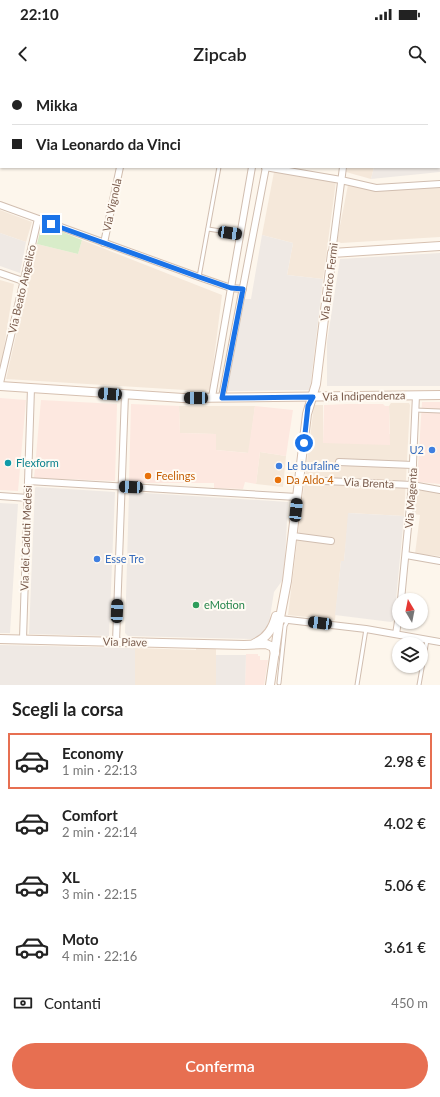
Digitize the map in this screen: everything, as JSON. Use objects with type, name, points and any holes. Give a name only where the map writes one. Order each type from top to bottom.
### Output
[{"type":"street","name":"Via Vignola","points":[[104,243],[120,168]]},
{"type":"street","points":[[212,398],[252,168]]},
{"type":"street","points":[[222,398],[265,168]]},
{"type":"street","points":[[271,168],[341,180],[376,188],[440,184]]},
{"type":"street","name":"Via Enrico Fermi","points":[[287,581],[308,406],[313,397],[316,384],[343,168]]},
{"type":"street","points":[[0,205],[199,277],[231,288],[243,289]]},
{"type":"street","name":"Via Beato Angelico","points":[[0,383],[38,219]]},
{"type":"street","points":[[332,253],[440,246]]},
{"type":"street","points":[[0,273],[23,281]]},
{"type":"street","name":"Via Indipendenza","points":[[0,386],[212,398],[440,395]]},
{"type":"street","name":"Via dei Caduti Medesi","points":[[22,639],[31,388]]},
{"type":"street","points":[[116,642],[125,394]]},
{"type":"street","name":"Via Magenta","points":[[402,593],[412,485],[416,396]]},
{"type":"street","points":[[339,462],[413,465]]},
{"type":"street","points":[[28,481],[297,497]]},
{"type":"street","name":"Via Brenta","points":[[325,481],[412,485],[440,490]]},
{"type":"street","points":[[0,496],[28,498]]},
{"type":"street","points":[[292,536],[331,541]]},
{"type":"street","points":[[406,555],[440,560]]},
{"type":"street","points":[[270,685],[287,581]]},
{"type":"street","points":[[247,645],[262,639],[270,631],[287,581]]},
{"type":"street","points":[[280,619],[366,629],[412,637]]},
{"type":"street","points":[[396,634],[397,629]]},
{"type":"street","name":"Via Piave","points":[[0,639],[247,645],[269,644],[273,647],[275,653]]},
{"type":"street","points":[[428,640],[440,642]]},
{"type":"street","points":[[247,645],[267,649],[271,654],[273,663]]},
{"type":"lane","points":[[199,277],[219,168]]},
{"type":"lane","points":[[208,229],[240,234]]},
{"type":"lane","points":[[416,410],[440,411]]},
{"type":"lane","points":[[279,683],[285,626],[290,620]]},
{"type":"lane","points":[[357,685],[366,629]]},
{"type":"lane","points":[[419,685],[421,673]]},
{"type":"shaded area","points":[[347,168],[374,168],[371,179],[346,172]]},
{"type":"shaded area","points":[[374,168],[440,168],[440,172],[371,179]]},
{"type":"shaded area","points":[[274,172],[336,181],[323,279],[287,275],[293,243],[262,235]]},
{"type":"shaded area","points":[[348,185],[376,190],[440,186],[440,237],[341,243],[337,241]]},
{"type":"shaded area","points":[[0,210],[32,222],[26,242],[0,233]]},
{"type":"shaded area","points":[[0,233],[26,242],[20,273],[0,266]]},
{"type":"shaded area","points":[[262,235],[293,243],[287,275],[323,279],[310,390],[227,391],[245,299],[251,299]]},
{"type":"shaded area","points":[[82,240],[222,295],[210,390],[201,391],[6,379],[37,244],[78,254]]},
{"type":"shaded area","points":[[440,253],[440,386],[327,386],[327,342],[340,259]]},
{"type":"shaded area","points":[[0,280],[14,284],[0,373]]},
{"type":"shaded area","points":[[0,398],[26,400],[18,491],[0,490]]},
{"type":"shaded area","points":[[41,400],[117,404],[115,481],[34,478]]},
{"type":"shaded area","points":[[422,402],[440,402],[440,484],[417,482]]},
{"type":"shaded area","points":[[391,403],[409,403],[410,405],[404,516],[349,513],[344,561],[341,561],[335,620],[288,615],[314,405],[323,405],[323,443],[390,434],[389,406]]},
{"type":"shaded area","points":[[131,404],[179,406],[180,433],[216,434],[216,450],[248,453],[255,406],[293,410],[286,456],[260,452],[256,484],[245,482],[243,489],[214,488],[214,483],[129,483]]},
{"type":"shaded area","points":[[383,404],[385,406],[389,406],[390,445],[323,443],[324,405]]},
{"type":"shaded area","points":[[179,406],[255,406],[249,453],[216,450],[216,434],[180,433]]},
{"type":"shaded area","points":[[260,452],[286,456],[283,487],[256,484]]},
{"type":"shaded area","points":[[36,487],[115,492],[109,636],[29,634]]},
{"type":"shaded area","points":[[417,490],[440,493],[440,556],[415,554],[420,515],[414,514]]},
{"type":"shaded area","points":[[129,492],[288,502],[284,578],[274,592],[269,623],[265,632],[256,639],[128,636],[125,633]]},
{"type":"shaded area","points":[[0,503],[18,504],[10,633],[0,633]]},
{"type":"shaded area","points":[[348,513],[404,516],[397,593],[392,593],[392,621],[335,615],[341,561],[344,561]]},
{"type":"shaded area","points":[[0,645],[135,648],[135,685],[0,685]]},
{"type":"shaded area","points":[[135,648],[196,650],[196,648],[216,649],[216,685],[135,685]]},
{"type":"shaded area","points":[[246,654],[258,654],[258,656],[260,656],[260,660],[268,660],[264,685],[245,685]]},
{"type":"shaded area","points":[[216,655],[246,655],[245,685],[216,685]]},
{"type":"green space","points":[[50,227],[82,240],[78,254],[37,244],[40,232]]},
{"type":"place","name":"U2","points":[[432,450]]},
{"type":"place","name":"Flexform","points":[[8,463]]},
{"type":"place","name":"Le bufaline","points":[[279,466]]},
{"type":"place","name":"Feelings","points":[[148,476]]},
{"type":"place","name":"Da Aldo 4","points":[[278,480]]},
{"type":"place","name":"Esse Tre","points":[[97,559]]},
{"type":"place","name":"eMotion","points":[[196,605]]},
{"type":"route","points":[[51,224],[231,288],[243,289],[222,398],[313,397],[308,406],[304,443]]}]
